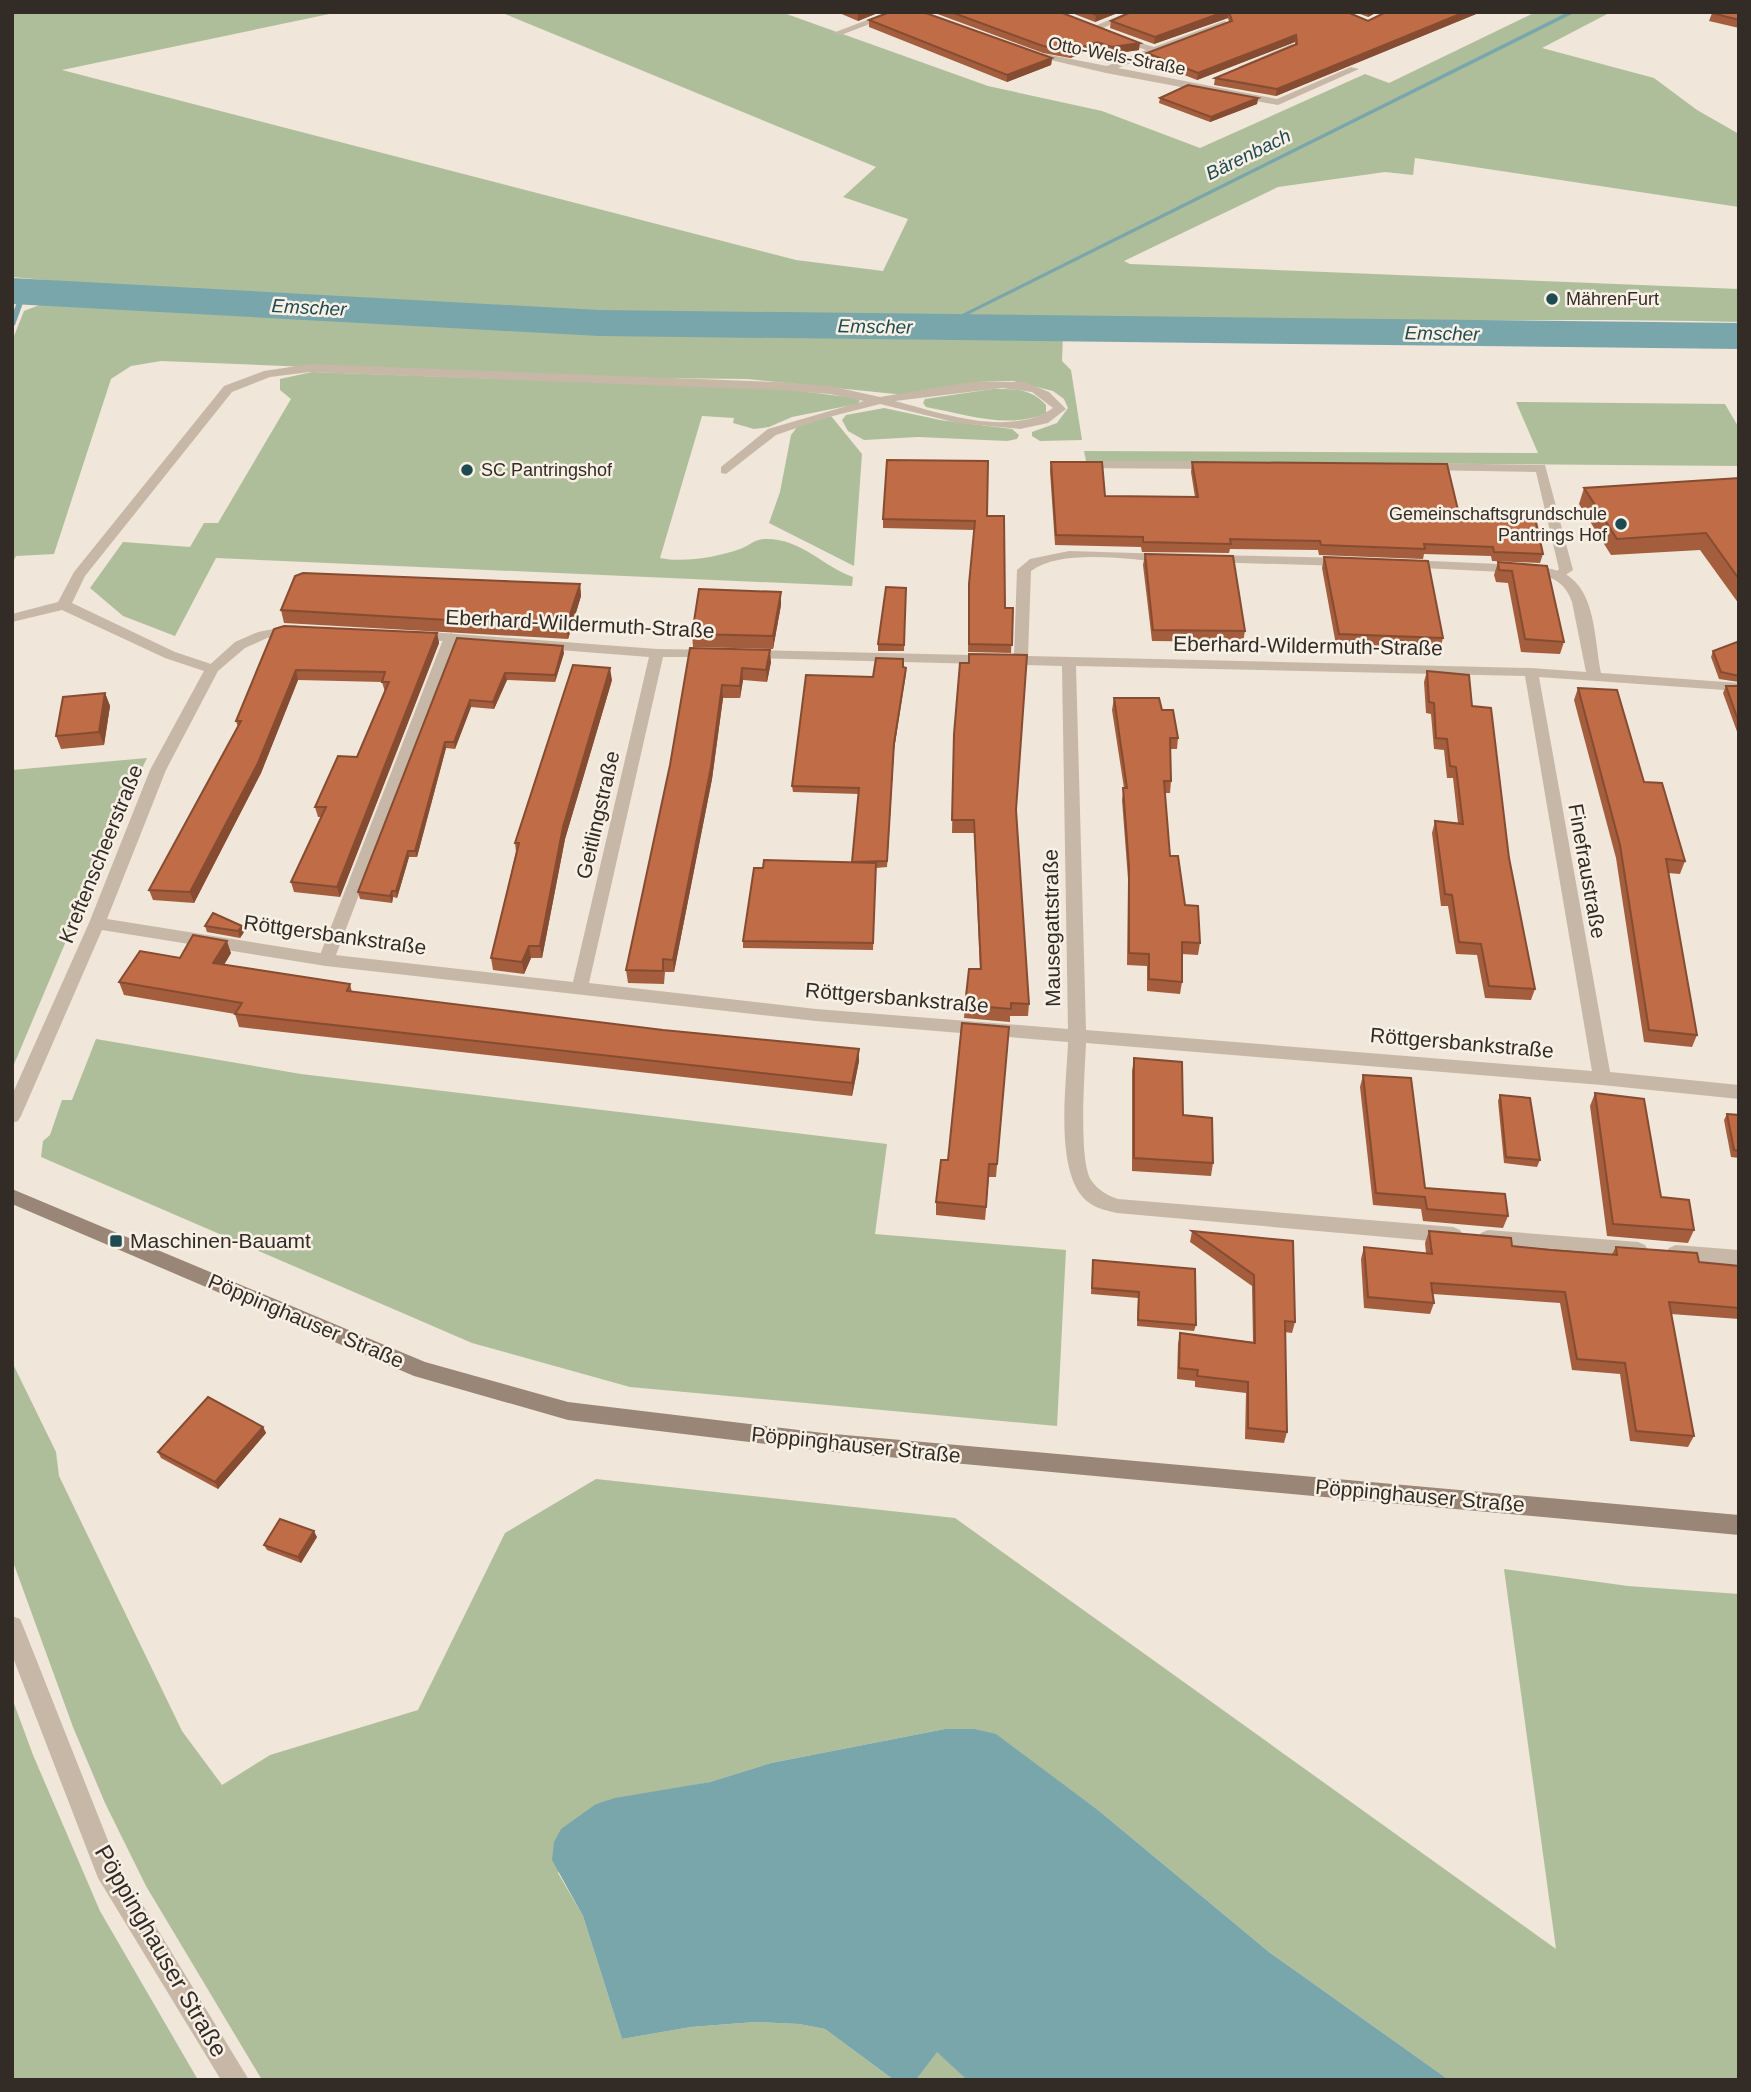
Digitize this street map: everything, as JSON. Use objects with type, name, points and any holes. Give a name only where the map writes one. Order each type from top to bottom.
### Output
[{"type":"main road","name":"Pöppinghauser Straße","points":[[12,1196],[421,1370],[568,1411],[823,1443],[1739,1525]]},
{"type":"street","points":[[838,33],[897,12]]},
{"type":"street","points":[[1094,28],[1137,12]]},
{"type":"street","points":[[1106,70],[1227,23]]},
{"type":"street","points":[[1084,24],[1154,50]]},
{"type":"street","points":[[1231,72],[1292,47]]},
{"type":"street","name":"Otto-Wels-Straße","points":[[1015,49],[1040,58],[1278,102],[1354,69]]},
{"type":"street","name":"Otto-Wels-Straße","points":[[1194,87],[1218,77]]},
{"type":"street","points":[[64,605],[79,575],[228,389],[268,374],[310,368],[553,380],[700,383],[844,392],[883,401],[946,416],[1010,426],[1040,424],[1053,418],[1060,409],[1048,395],[1026,386],[988,384],[883,401],[831,412],[769,434],[726,470]]},
{"type":"street","points":[[1082,464],[1226,465]]},
{"type":"street","points":[[1416,467],[1541,468],[1566,570],[1558,576]]},
{"type":"street","points":[[1021,659],[1024,570],[1035,560],[1055,556],[1362,562]]},
{"type":"street","points":[[1390,564],[1540,570],[1558,576],[1570,584],[1578,597],[1594,677]]},
{"type":"street","points":[[12,618],[64,605],[170,655],[212,669]]},
{"type":"street","name":"Kreftenscheerstraße","points":[[12,1116],[97,923],[158,770],[212,669],[240,645],[263,635],[285,629],[314,629]]},
{"type":"street","name":"Eberhard-Wildermuth-Straße","points":[[396,634],[657,653],[1531,672],[1739,687]]},
{"type":"street","points":[[326,960],[451,637]]},
{"type":"street","name":"Geitlingstraße","points":[[580,987],[657,653]]},
{"type":"street","name":"Mausegattstraße","points":[[1069,660],[1077,1035],[1076,1151],[1081,1181],[1097,1199],[1117,1206],[1145,1209],[1739,1258]]},
{"type":"street","name":"Finefraustraße","points":[[1531,672],[1602,1077]]},
{"type":"street","name":"Röttgersbankstraße","points":[[97,923],[326,960],[816,1014],[1602,1077],[1739,1092]]},
{"type":"street","name":"Pöppinghauser Straße","points":[[12,1626],[107,1869],[236,2080]]},
{"type":"green space","points":[[12,12],[339,12],[62,70],[796,260],[883,271],[908,219],[843,197],[876,167],[500,12],[781,12],[988,86],[1102,111],[1200,148],[1365,74],[1389,83],[1536,12],[1611,12],[1542,48],[1654,78],[1697,110],[1739,134],[1739,207],[1415,158],[1413,175],[1385,172],[1278,187],[1124,261],[1130,264],[1739,289],[1739,322],[988,319],[662,314],[337,301],[12,277]]},
{"type":"green space","points":[[42,304],[225,315],[583,329],[1063,335],[1062,361],[1071,370],[1082,440],[1040,441],[1032,436],[1032,432],[1057,423],[1068,408],[1064,399],[1053,391],[1013,381],[977,382],[905,395],[747,379],[554,377],[161,361],[131,366],[111,379],[54,554],[16,556],[12,564],[12,341],[24,311]]},
{"type":"green space","name":"SC Pantringshof","points":[[312,372],[783,389],[856,398],[860,401],[857,404],[792,417],[769,427],[754,429],[733,423],[734,418],[702,416],[660,558],[679,560],[711,557],[743,548],[761,539],[778,540],[790,543],[853,577],[852,586],[216,558],[175,636],[123,616],[90,588],[123,542],[190,547],[204,523],[218,523],[291,399],[280,390],[280,379]]},
{"type":"green space","points":[[993,389],[1028,392],[1046,405],[1046,413],[1017,420],[986,419],[926,407],[923,403],[925,399]]},
{"type":"green space","points":[[1516,402],[1725,404],[1739,428],[1739,466],[1086,461],[1084,451],[1538,453]]},
{"type":"green space","points":[[884,408],[940,420],[1012,429],[1019,435],[1017,439],[1007,441],[918,437],[864,440],[848,431],[842,420],[846,415]]},
{"type":"green space","points":[[831,416],[862,454],[854,566],[769,523],[780,492],[791,435],[798,426]]},
{"type":"green space","points":[[147,758],[115,825],[12,1069],[12,770]]},
{"type":"green space","points":[[96,1039],[301,1074],[887,1144],[875,1234],[1066,1250],[1057,1426],[630,1387],[472,1343],[41,1157],[43,1141],[50,1135],[62,1100],[72,1100]]},
{"type":"green space","points":[[12,1362],[56,1452],[59,1476],[182,1731],[222,1785],[270,1755],[418,1710],[505,1533],[596,1479],[955,1518],[1556,1949],[1504,1569],[1628,1586],[1739,1594],[1739,2080],[1449,2080],[1269,1952],[1098,1810],[996,1735],[975,1729],[945,1729],[771,1763],[710,1782],[596,1804],[558,1873],[583,1916],[622,2039],[691,2027],[755,2022],[799,2024],[825,2029],[894,2080],[262,2080],[146,1886],[105,1803],[73,1727],[12,1559]]},
{"type":"green space","points":[[12,1698],[33,1755],[100,1911],[198,2080],[12,2080]]},
{"type":"green space","points":[[937,2051],[967,2080],[916,2080]]},
{"type":"water","points":[[945,1729],[975,1729],[996,1734],[1098,1810],[1269,1952],[1449,2080],[967,2080],[937,2052],[916,2080],[894,2080],[825,2029],[799,2024],[755,2022],[691,2027],[622,2039],[583,1916],[552,1860],[554,1842],[561,1829],[596,1804],[615,1798],[710,1782],[771,1763]]},
{"type":"building","points":[[890,12],[923,12],[1052,58],[1007,75],[869,20]]},
{"type":"building","points":[[951,12],[1060,12],[1140,43],[1112,47],[1097,42],[1071,51],[1043,46]]},
{"type":"building","points":[[1131,12],[1224,12],[1155,37],[1111,21]]},
{"type":"building","points":[[1229,12],[1347,12],[1368,21],[1386,12],[1465,12],[1277,89],[1215,78],[1297,44],[1296,35],[1198,73],[1147,53],[1232,21]]},
{"type":"building","points":[[1739,12],[1739,20],[1712,13]]},
{"type":"building","points":[[1188,85],[1258,98],[1211,117],[1160,98]]},
{"type":"building","points":[[887,460],[988,461],[987,516],[1004,516],[1005,608],[1013,608],[1012,645],[969,644],[969,584],[975,521],[883,519]]},
{"type":"building","points":[[1051,462],[1102,462],[1105,496],[1198,497],[1192,462],[1447,464],[1458,510],[1534,513],[1543,554],[1494,552],[1493,547],[1424,544],[1425,549],[1321,545],[1320,541],[1230,539],[1231,544],[1143,542],[1143,537],[1056,535]]},
{"type":"building","points":[[1739,478],[1739,579],[1706,533],[1617,539],[1584,488]]},
{"type":"building","points":[[1145,554],[1233,556],[1245,631],[1153,630]]},
{"type":"building","points":[[1324,557],[1428,561],[1443,638],[1339,634]]},
{"type":"building","points":[[1498,562],[1547,566],[1564,642],[1525,639],[1512,571],[1499,570]]},
{"type":"building","points":[[303,573],[580,584],[566,627],[281,610],[295,576]]},
{"type":"building","points":[[886,587],[906,588],[904,645],[878,644]]},
{"type":"building","points":[[699,589],[781,592],[773,636],[692,634]]},
{"type":"building","points":[[284,626],[437,633],[337,887],[291,882],[326,807],[315,807],[338,756],[357,757],[389,682],[382,682],[385,672],[296,670],[258,763],[190,892],[149,890],[241,721],[236,721],[274,629]]},
{"type":"building","points":[[457,638],[563,646],[555,675],[505,673],[493,702],[470,700],[454,742],[445,742],[415,851],[408,851],[396,891],[392,891],[390,896],[358,892]]},
{"type":"building","points":[[1737,642],[1739,676],[1721,672],[1713,651]]},
{"type":"building","points":[[690,648],[770,650],[766,670],[742,668],[740,686],[722,685],[711,767],[673,960],[663,959],[663,971],[626,970],[670,765]]},
{"type":"building","points":[[969,654],[1027,655],[1016,810],[1029,1004],[1011,1003],[1011,1009],[965,1005],[969,969],[981,969],[974,820],[952,820],[954,734],[960,663],[969,663]]},
{"type":"building","points":[[876,658],[903,659],[903,667],[906,668],[894,743],[887,861],[852,862],[859,788],[792,786],[806,675],[873,677]]},
{"type":"building","points":[[573,665],[610,668],[563,827],[540,946],[529,946],[522,962],[491,958],[519,843],[515,843]]},
{"type":"building","points":[[1427,671],[1469,675],[1472,706],[1491,708],[1509,858],[1535,989],[1489,986],[1481,944],[1459,942],[1452,895],[1445,894],[1435,821],[1463,824],[1456,767],[1450,766],[1447,739],[1436,738],[1434,703],[1429,702]]},
{"type":"building","points":[[1726,686],[1739,686],[1739,723]]},
{"type":"building","points":[[1578,688],[1617,690],[1644,782],[1662,783],[1685,861],[1666,859],[1697,1035],[1649,1030],[1620,845]]},
{"type":"building","points":[[105,693],[99,732],[56,736],[63,697]]},
{"type":"building","points":[[1114,698],[1159,698],[1162,710],[1173,710],[1178,738],[1170,738],[1171,781],[1164,781],[1170,856],[1178,856],[1185,905],[1198,906],[1200,943],[1182,942],[1182,982],[1149,979],[1149,954],[1129,953],[1129,867],[1123,788],[1127,788]]},
{"type":"building","points":[[764,860],[876,863],[873,943],[743,941],[754,868],[763,868]]},
{"type":"building","points":[[213,913],[242,926],[238,931],[205,926]]},
{"type":"building","points":[[193,935],[227,941],[213,963],[350,984],[347,991],[663,1030],[859,1049],[852,1083],[235,1014],[242,1003],[119,982],[140,951],[180,958]]},
{"type":"building","points":[[962,1023],[1009,1027],[997,1164],[989,1164],[986,1207],[936,1202],[941,1160],[948,1160]]},
{"type":"building","points":[[1134,1058],[1182,1062],[1183,1115],[1212,1118],[1213,1163],[1134,1158]]},
{"type":"building","points":[[1363,1075],[1411,1078],[1425,1188],[1505,1194],[1508,1216],[1427,1209],[1425,1197],[1376,1193]]},
{"type":"building","points":[[1595,1093],[1644,1099],[1661,1197],[1689,1200],[1694,1230],[1613,1224]]},
{"type":"building","points":[[1500,1095],[1530,1098],[1540,1160],[1506,1157]]},
{"type":"building","points":[[1727,1114],[1739,1115],[1739,1151],[1734,1150]]},
{"type":"building","points":[[1192,1231],[1293,1241],[1295,1322],[1285,1321],[1287,1432],[1248,1428],[1248,1382],[1197,1376],[1198,1370],[1179,1368],[1180,1333],[1255,1343],[1254,1275]]},
{"type":"building","points":[[1429,1231],[1511,1238],[1512,1246],[1551,1250],[1617,1255],[1616,1247],[1697,1253],[1699,1262],[1739,1266],[1739,1308],[1669,1302],[1694,1436],[1636,1431],[1625,1363],[1577,1359],[1565,1292],[1431,1283],[1434,1303],[1368,1297],[1364,1247],[1432,1254]]},
{"type":"building","points":[[1093,1260],[1195,1269],[1196,1325],[1138,1320],[1139,1292],[1092,1288]]},
{"type":"building","points":[[208,1397],[263,1427],[215,1482],[158,1452]]},
{"type":"building","points":[[280,1519],[314,1531],[298,1557],[264,1545]]},
{"type":"waterway","name":"Bärenbach","points":[[939,327],[1573,12]]},
{"type":"waterway","name":"Emscher","points":[[12,291],[599,323],[1739,336]]},
{"type":"waterway","points":[[12,325],[24,292]]},
{"type":"place","name":"MährenFurt","points":[[1552,299]]},
{"type":"place","name":"SC Pantringshof","points":[[467,470]]},
{"type":"place","name":"Gemeinschaftsgrundschule Pantrings Hof","points":[[1621,524]]},
{"type":"place","name":"Maschinen-Bauamt","points":[[116,1241]]}]
